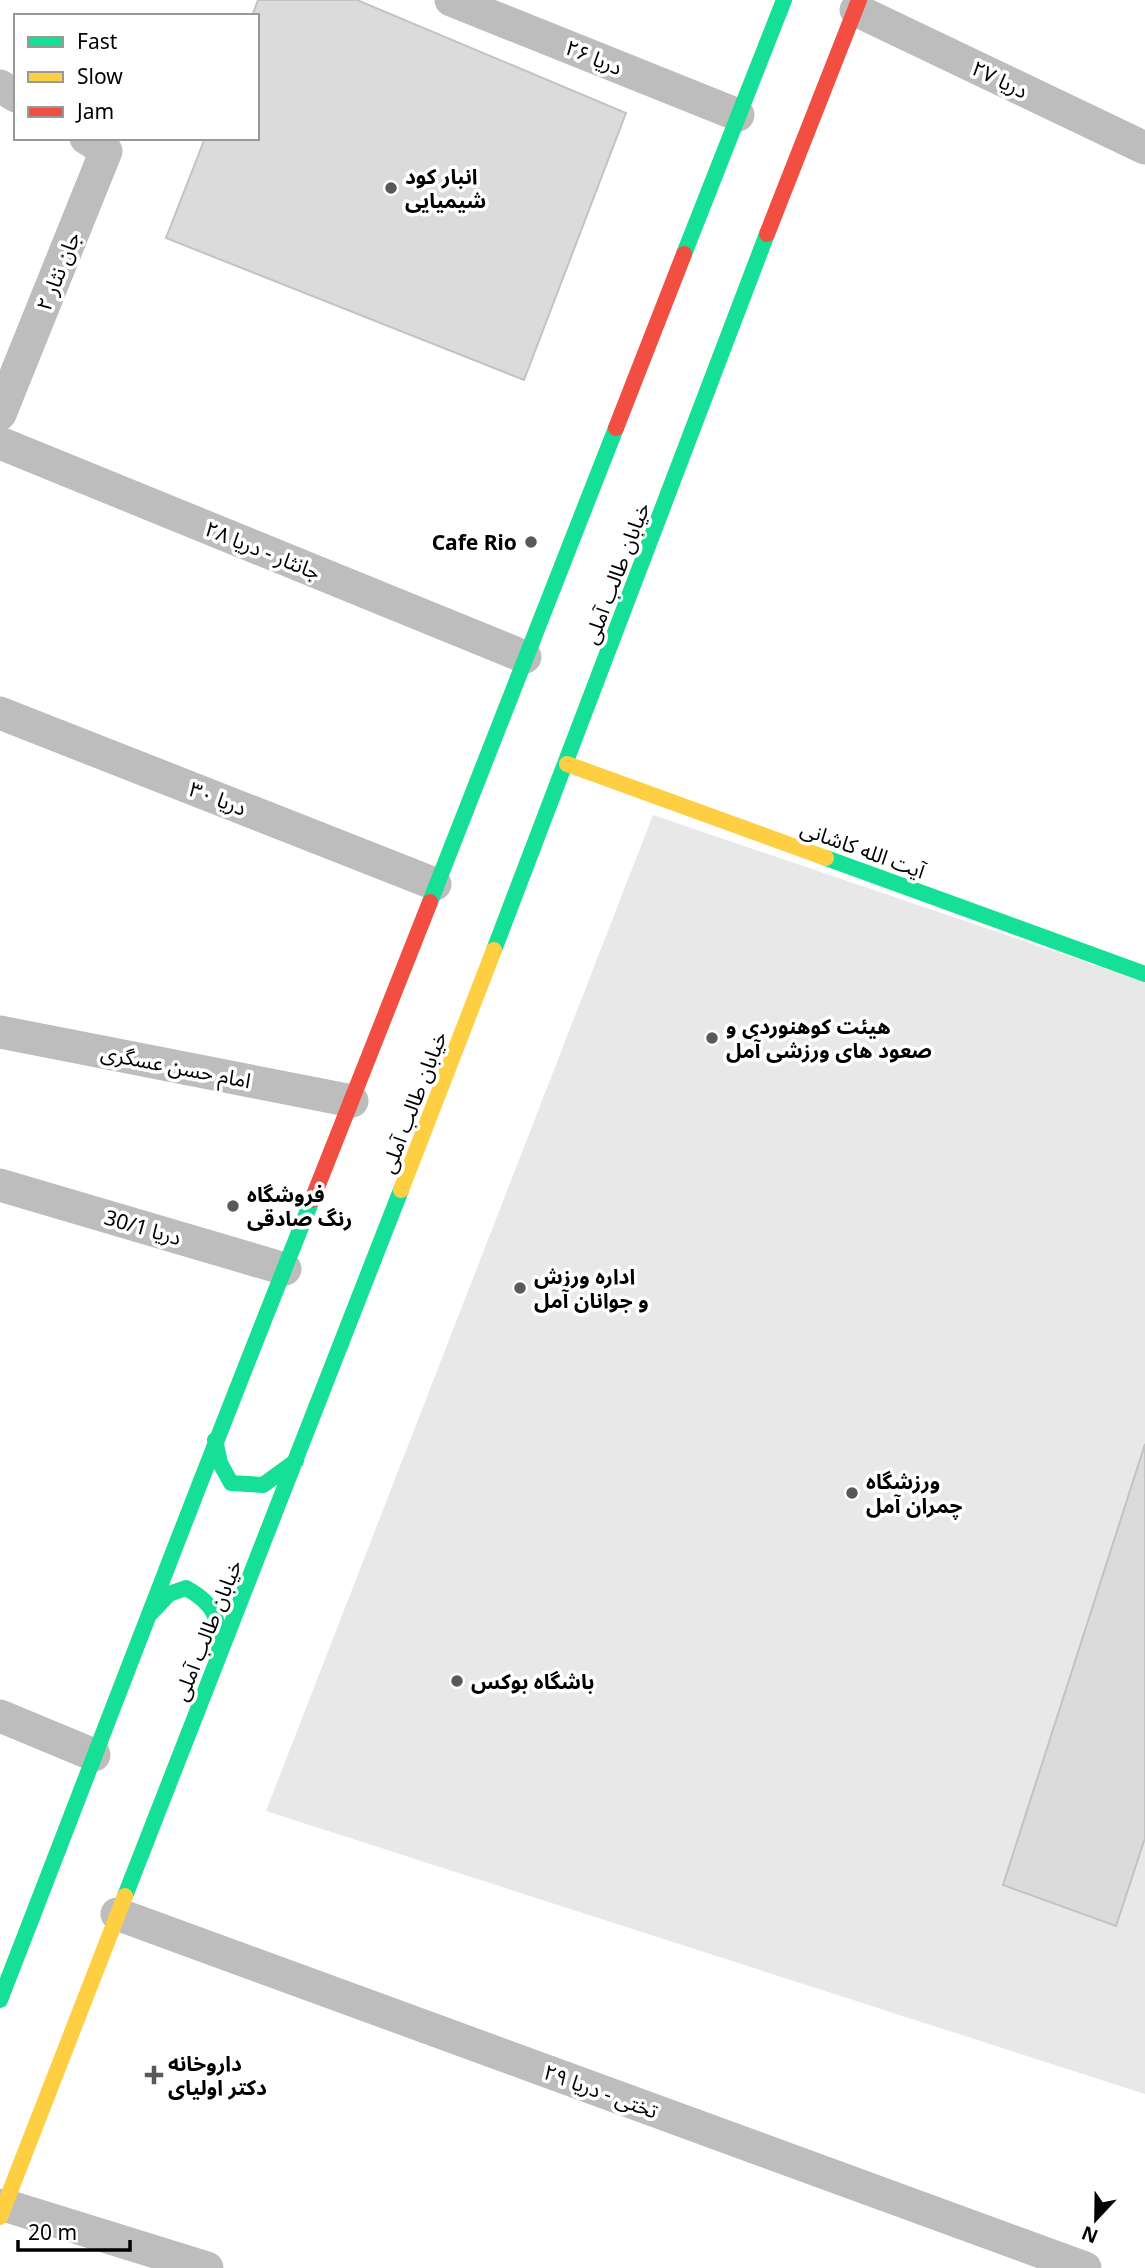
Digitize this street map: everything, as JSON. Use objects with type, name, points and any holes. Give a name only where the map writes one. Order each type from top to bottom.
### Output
[{"type":"main road","points":[[0,2000],[151,1613],[215,1440],[352,1101],[784,0]]},
{"type":"main road","name":"خیابان طالب آملی","points":[[2,2211],[567,764],[752,272],[858,5]]},
{"type":"main road","name":"آیت الله کاشانی","points":[[567,764],[1145,974]]},
{"type":"main road","points":[[215,1440],[220,1463],[231,1483],[264,1485],[296,1461]]},
{"type":"main road","points":[[151,1613],[169,1594],[186,1588],[201,1595],[215,1609],[220,1628],[218,1660]]},
{"type":"street","name":"دریا ۲۶","points":[[451,0],[738,115]]},
{"type":"street","name":"دریا ۲۷","points":[[858,5],[1145,148]]},
{"type":"street","name":"جان نثار ۲","points":[[0,414],[106,151],[89,140]]},
{"type":"street","name":"جانثار - دریا ۲۸","points":[[0,443],[525,657]]},
{"type":"street","name":"دریا ۳۰","points":[[0,713],[436,884]]},
{"type":"street","name":"امام حسن عسگری","points":[[0,1032],[352,1101]]},
{"type":"street","name":"دریا 30/1","points":[[0,1185],[285,1269]]},
{"type":"street","points":[[0,1716],[94,1755]]},
{"type":"street","name":"تختی - دریا ۲۹","points":[[117,1914],[1086,2268]]},
{"type":"street","points":[[2,2211],[207,2268]]},
{"type":"shaded area","points":[[653,815],[1145,982],[1145,2094],[266,1811]]},
{"type":"building","name":"انبار کود شیمیایی","points":[[258,0],[357,0],[626,113],[524,380],[166,238],[204,140],[259,140],[259,14],[253,14]]},
{"type":"building","points":[[1145,1444],[1145,1838],[1116,1926],[1003,1885]]},
{"type":"traffic: fast","points":[[684,254],[784,0]]},
{"type":"traffic: fast","points":[[494,950],[767,234]]},
{"type":"traffic: fast","points":[[430,902],[616,428]]},
{"type":"traffic: fast","points":[[826,858],[1145,974]]},
{"type":"traffic: fast","points":[[125,1896],[401,1190]]},
{"type":"traffic: fast","points":[[0,2000],[312,1200]]},
{"type":"traffic: fast","points":[[215,1440],[220,1463],[231,1483],[263,1485],[296,1461]]},
{"type":"traffic: fast","points":[[151,1613],[169,1594],[186,1588],[196,1594],[210,1607],[217,1623],[218,1654]]},
{"type":"traffic: slow","points":[[567,764],[826,858]]},
{"type":"traffic: slow","points":[[401,1190],[494,950]]},
{"type":"traffic: slow","points":[[0,2217],[125,1896]]},
{"type":"traffic: jam","points":[[767,234],[859,0]]},
{"type":"traffic: jam","points":[[616,428],[684,254]]},
{"type":"traffic: jam","points":[[312,1200],[430,902]]},
{"type":"place","name":"انبار کود شیمیایی","points":[[391,188]]},
{"type":"place","name":"Cafe Rio","points":[[531,542]]},
{"type":"place","name":"هیئت کوهنوردی و صعود های ورزشی آمل","points":[[712,1038]]},
{"type":"place","name":"فروشگاه رنگ صادقی","points":[[233,1206]]},
{"type":"place","name":"اداره ورزش و جوانان آمل","points":[[520,1288]]},
{"type":"place","name":"ورزشگاه چمران آمل","points":[[852,1493]]},
{"type":"place","name":"باشگاه‌ بوکس","points":[[457,1681]]},
{"type":"place","name":"داروخانه دکتر اولیای","points":[[154,2075]]}]
